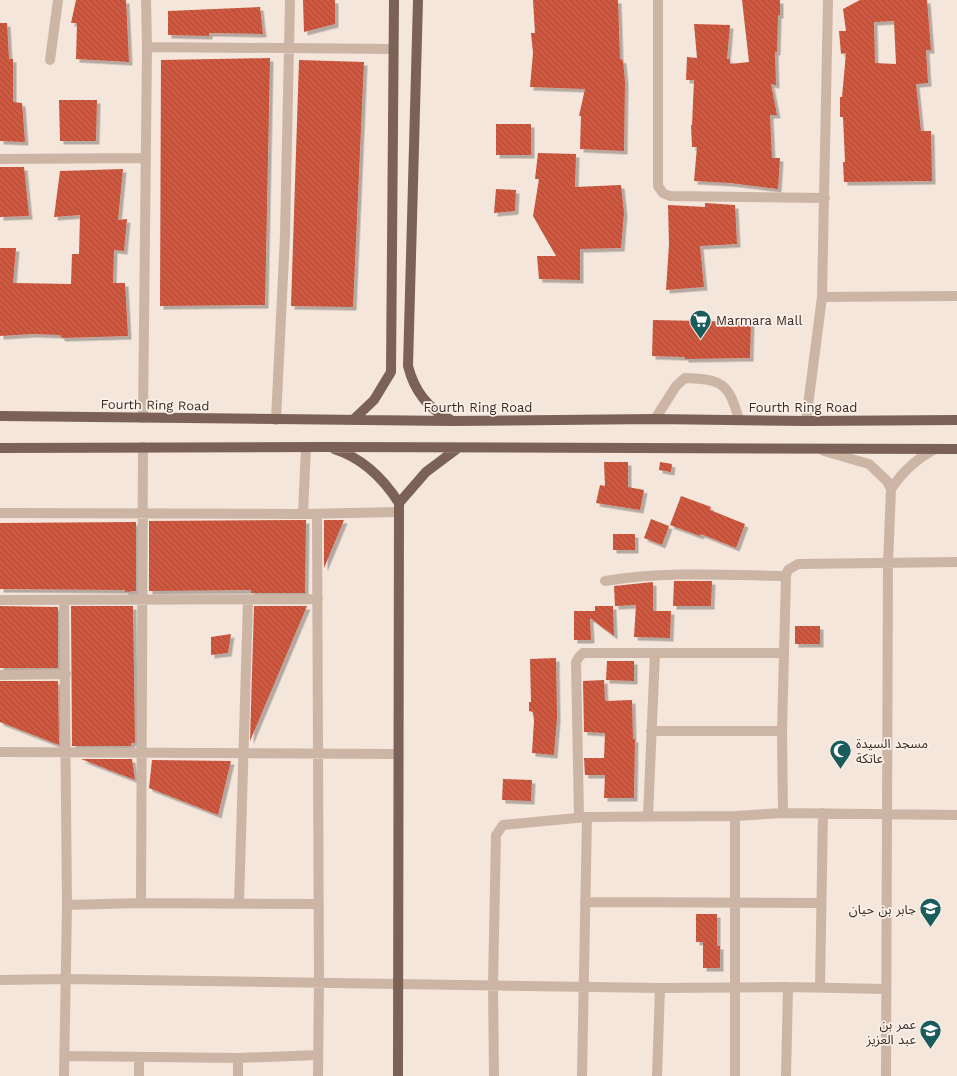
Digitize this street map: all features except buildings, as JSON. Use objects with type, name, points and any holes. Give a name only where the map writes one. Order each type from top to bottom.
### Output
[{"type":"main road","points":[[353,420],[374,400],[391,372],[394,0]]},
{"type":"main road","points":[[418,0],[408,366],[414,383],[423,399],[436,412],[452,421]]},
{"type":"main road","name":"Fourth Ring Road","points":[[0,416],[276,420],[452,421],[655,419],[955,423]]},
{"type":"main road","points":[[0,448],[326,447],[935,449],[956,446]]},
{"type":"main road","points":[[326,447],[355,458],[368,467],[386,483],[399,507],[398,1076]]},
{"type":"main road","points":[[399,507],[426,472],[458,448]]},
{"type":"street","points":[[50,60],[58,0]]},
{"type":"street","points":[[143,418],[148,47],[146,0]]},
{"type":"street","points":[[276,420],[285,235],[290,0]]},
{"type":"street","points":[[658,0],[658,186],[663,193],[670,196],[825,198]]},
{"type":"street","points":[[806,421],[822,297],[828,0]]},
{"type":"street","points":[[148,47],[394,49]]},
{"type":"street","points":[[0,159],[146,158]]},
{"type":"street","points":[[822,297],[957,296]]},
{"type":"street","points":[[655,419],[676,386],[685,378],[708,378],[723,386],[734,402],[739,420]]},
{"type":"street","points":[[141,903],[141,514],[143,447]]},
{"type":"street","points":[[303,514],[306,447]]},
{"type":"street","points":[[815,448],[869,464],[882,474],[891,489],[888,564],[886,1076]]},
{"type":"street","points":[[891,489],[906,470],[924,454],[935,449]]},
{"type":"street","points":[[0,513],[317,514],[399,507]]},
{"type":"street","points":[[317,514],[319,753],[318,1076]]},
{"type":"street","points":[[784,814],[782,731],[783,653],[786,576],[788,570],[798,564],[957,562]]},
{"type":"street","points":[[605,580],[660,574],[786,576]]},
{"type":"street","points":[[0,600],[142,598],[248,600],[318,599]]},
{"type":"street","points":[[64,600],[66,674],[67,905],[67,978],[64,1076]]},
{"type":"street","points":[[239,903],[248,600]]},
{"type":"street","points":[[648,816],[655,652]]},
{"type":"street","points":[[582,1076],[585,902],[576,662],[583,653],[783,653]]},
{"type":"street","points":[[0,675],[66,674]]},
{"type":"street","points":[[651,731],[782,731]]},
{"type":"street","points":[[0,752],[398,754]]},
{"type":"street","points":[[820,987],[823,813]]},
{"type":"street","points":[[494,1076],[493,985],[496,835],[503,825],[583,818],[648,816],[735,816],[823,813],[957,814]]},
{"type":"street","points":[[735,816],[735,1076]]},
{"type":"street","points":[[585,902],[821,903]]},
{"type":"street","points":[[67,905],[141,903],[319,904]]},
{"type":"street","points":[[0,980],[67,978],[660,988],[788,986],[886,989]]},
{"type":"street","points":[[786,1076],[788,986]]},
{"type":"street","points":[[657,1076],[660,988]]},
{"type":"street","points":[[65,1056],[238,1058],[318,1054]]},
{"type":"street","points":[[139,1057],[139,1076]]},
{"type":"street","points":[[238,1058],[238,1076]]},
{"type":"place","name":"Marmara Mall","points":[[701,340]]},
{"type":"place","name":"مسجد السيدة عاتكة","points":[[841,770]]},
{"type":"place","name":"جابر بن حيان","points":[[931,928]]},
{"type":"place","name":"عمر بن عبد العزيز","points":[[931,1050]]}]
